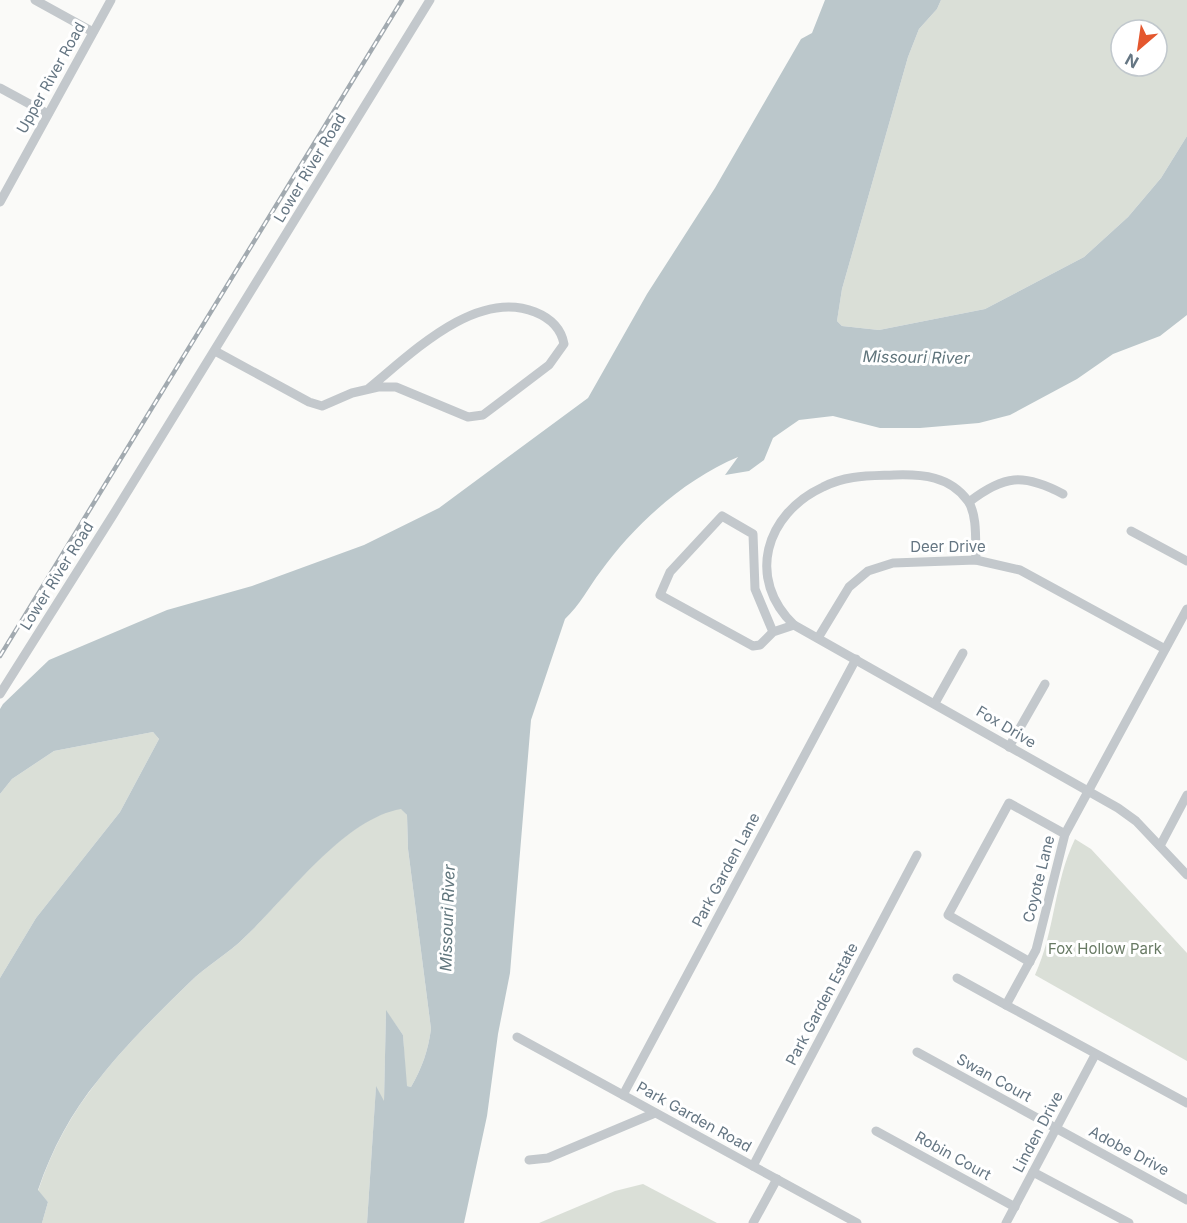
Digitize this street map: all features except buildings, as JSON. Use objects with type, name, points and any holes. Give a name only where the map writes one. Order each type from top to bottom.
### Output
[{"type":"street","points":[[36,0],[93,32]]},
{"type":"street","name":"Upper River Road","points":[[0,202],[111,0]]},
{"type":"street","name":"Lower River Road","points":[[0,694],[215,351],[430,0]]},
{"type":"street","points":[[0,88],[48,114]]},
{"type":"street","points":[[215,351],[309,402],[322,406],[368,389],[396,387],[468,417],[483,416],[549,365],[564,344],[562,332],[543,315],[519,305],[500,305],[451,325],[368,389]]},
{"type":"street","name":"Fox Drive","points":[[969,502],[954,487],[939,479],[919,474],[854,476],[822,487],[805,497],[777,527],[766,558],[767,578],[780,612],[794,625],[935,703],[1136,821],[1187,874]]},
{"type":"street","points":[[976,560],[974,517],[969,502],[989,487],[1005,480],[1025,479],[1063,494]]},
{"type":"street","points":[[773,632],[755,589],[753,534],[722,516],[670,572],[660,595],[747,645],[760,645],[773,632],[794,625]]},
{"type":"street","points":[[1131,531],[1187,561]]},
{"type":"street","name":"Deer Drive","points":[[818,638],[849,587],[868,571],[893,563],[976,560],[1002,564],[1020,570],[1165,649]]},
{"type":"street","name":"Coyote Lane","points":[[1006,1005],[1036,951],[1065,834],[1187,609]]},
{"type":"street","points":[[935,703],[963,653]]},
{"type":"street","name":"Park Garden Lane","points":[[623,1095],[856,660]]},
{"type":"street","points":[[1009,747],[1045,684]]},
{"type":"street","points":[[1160,846],[1187,795]]},
{"type":"street","points":[[1030,962],[948,915],[1010,803],[1065,834]]},
{"type":"street","name":"Park Garden Estate","points":[[753,1166],[916,855]]},
{"type":"street","points":[[957,978],[1187,1103]]},
{"type":"street","name":"Park Garden Road","points":[[517,1037],[857,1223]]},
{"type":"street","name":"Swan Court","points":[[917,1052],[1056,1130]]},
{"type":"street","name":"Linden Drive","points":[[1006,1223],[1095,1055]]},
{"type":"street","points":[[529,1160],[548,1158],[656,1113]]},
{"type":"street","name":"Adobe Drive","points":[[1056,1130],[1187,1200]]},
{"type":"street","name":"Robin Court","points":[[876,1131],[1015,1207]]},
{"type":"street","points":[[1033,1172],[1129,1223]]},
{"type":"street","points":[[753,1223],[777,1179]]},
{"type":"green space","points":[[941,0],[1187,0],[1187,136],[1161,178],[1128,217],[1084,257],[985,309],[879,330],[842,326],[837,321],[842,289],[908,57],[919,29],[937,9]]},
{"type":"green space","points":[[153,732],[159,739],[120,812],[36,918],[0,978],[0,794],[12,779],[54,751]]},
{"type":"green space","points":[[401,808],[407,815],[408,849],[431,1029],[418,1073],[411,1087],[406,1086],[403,1035],[386,1011],[384,1103],[376,1087],[367,1223],[42,1223],[48,1202],[38,1191],[56,1146],[80,1105],[120,1054],[189,983],[245,937],[337,843],[379,815]]},
{"type":"green space","name":"Fox Hollow Park","points":[[1075,839],[1091,849],[1187,953],[1187,1061],[1035,975],[1047,942],[1068,855]]},
{"type":"green space","points":[[643,1184],[717,1223],[539,1223],[615,1191]]},
{"type":"water","name":"Missouri River","points":[[825,0],[941,0],[937,9],[919,29],[908,57],[842,289],[837,321],[842,326],[879,330],[985,309],[1084,257],[1128,217],[1161,178],[1187,136],[1187,315],[1160,336],[1113,354],[1077,379],[1010,415],[979,423],[920,428],[880,428],[833,416],[799,420],[773,438],[764,460],[749,471],[725,475],[738,457],[718,466],[680,490],[645,520],[614,554],[565,619],[531,720],[510,973],[498,1034],[487,1116],[464,1223],[367,1223],[376,1086],[384,1101],[386,1010],[403,1035],[407,1086],[411,1087],[421,1066],[431,1029],[408,849],[407,815],[401,809],[379,816],[337,844],[245,937],[196,977],[154,1018],[99,1079],[63,1132],[38,1190],[48,1202],[42,1223],[0,1223],[0,978],[36,918],[120,812],[159,739],[153,732],[54,751],[12,779],[0,794],[0,709],[3,704],[49,660],[167,610],[252,586],[364,545],[439,508],[588,398],[647,294],[715,188],[801,39],[812,33]]},
{"type":"railway","points":[[0,656],[402,0]]}]
